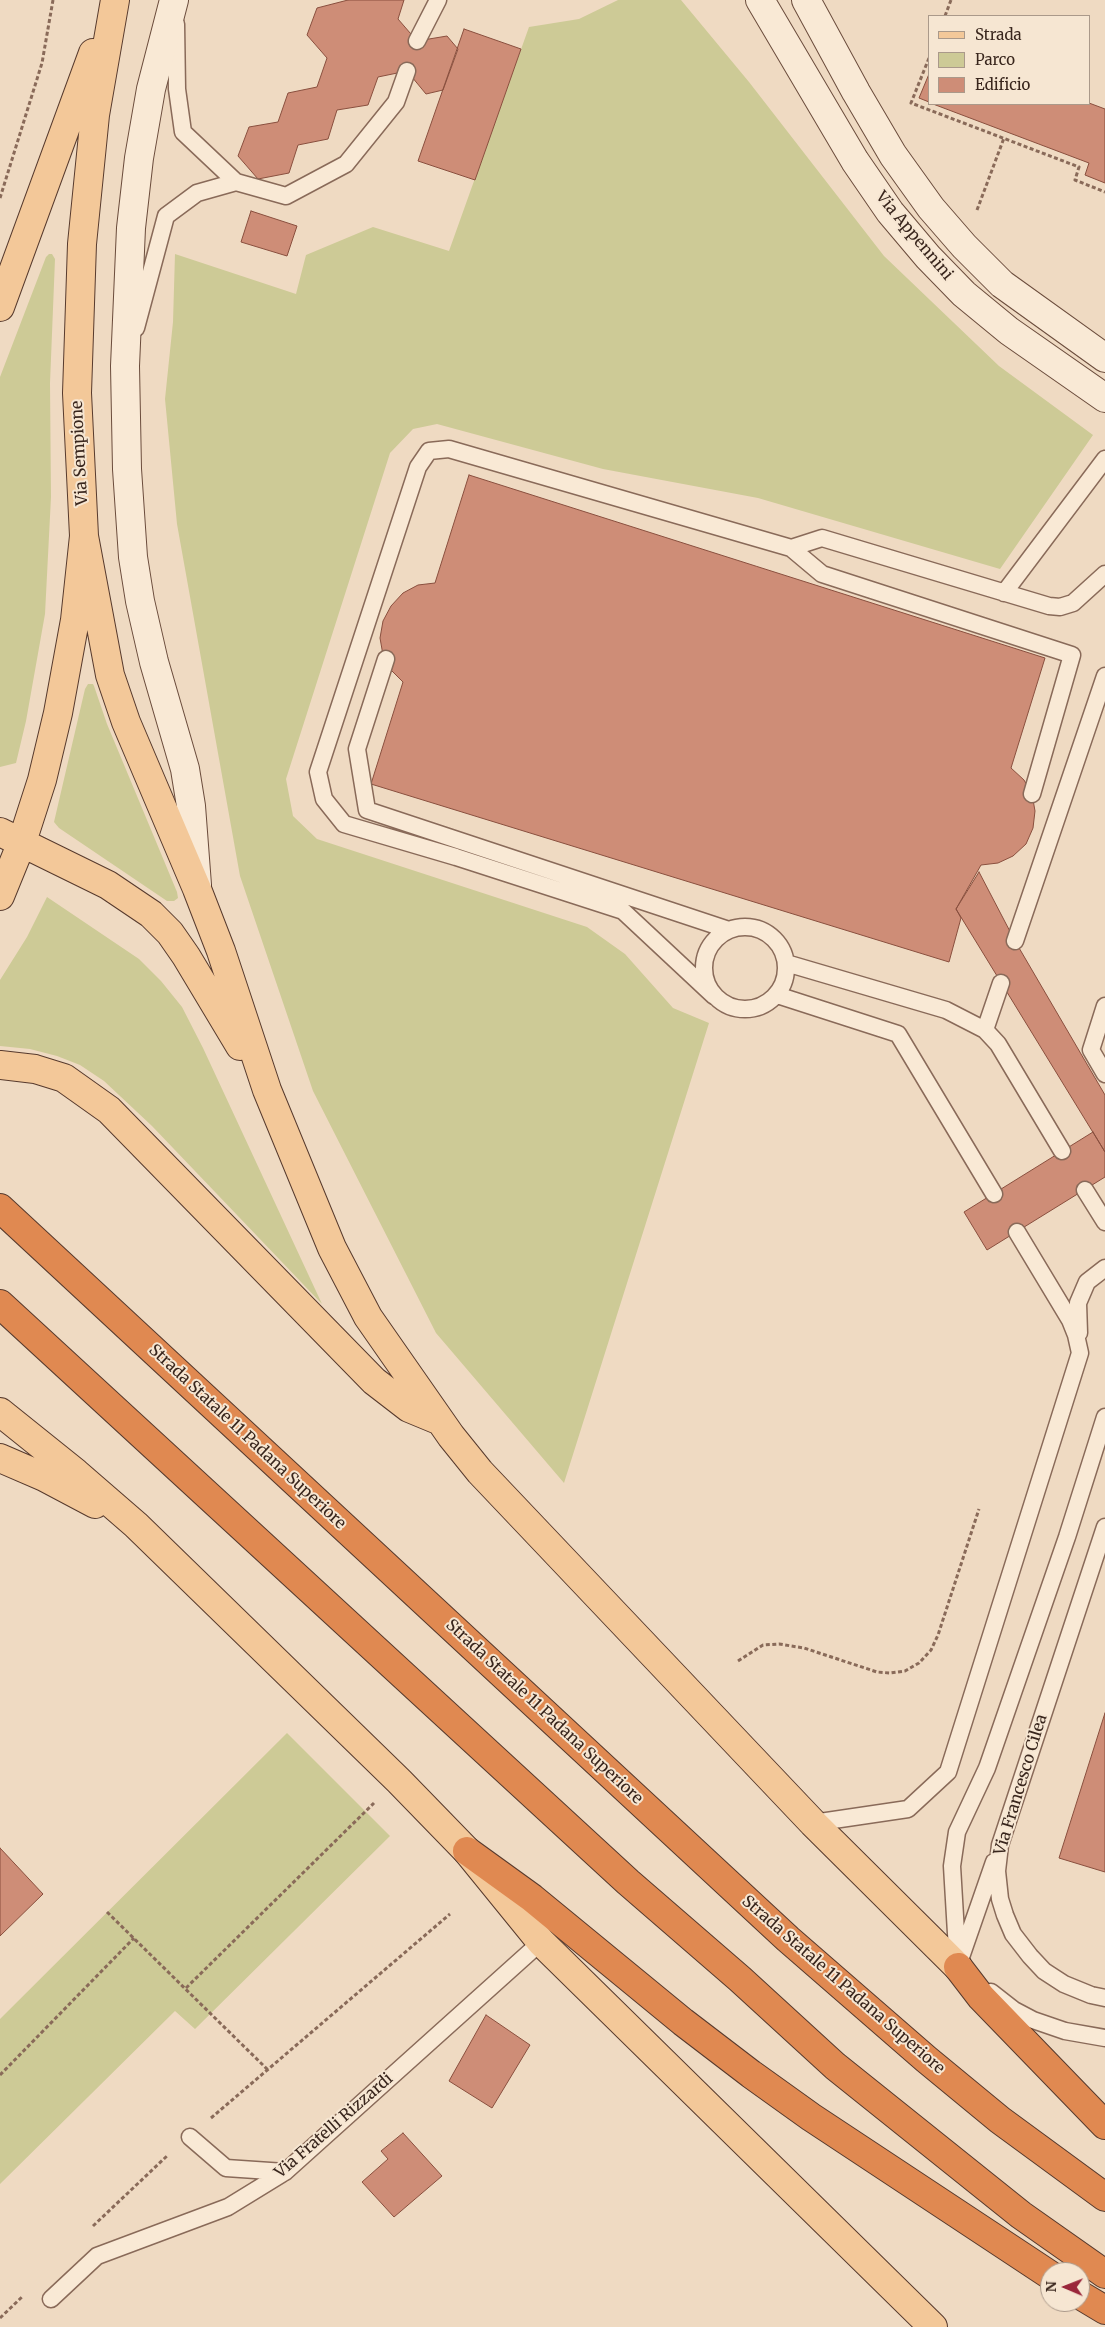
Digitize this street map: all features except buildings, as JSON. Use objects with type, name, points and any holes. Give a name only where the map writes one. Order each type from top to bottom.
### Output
[{"type":"highway","name":"Strada Statale 11 Padana Superiore","points":[[0,1208],[788,1939],[926,2059],[1000,2120],[1105,2197]]},
{"type":"highway","points":[[0,1304],[628,1882],[740,1979],[835,2066],[1021,2215],[1105,2274]]},
{"type":"highway","points":[[467,1851],[532,1898],[683,2022],[751,2074],[811,2117],[1040,2268]]},
{"type":"highway","points":[[958,1966],[981,1997],[1105,2125]]},
{"type":"highway","points":[[1090,2301],[1105,2310]]},
{"type":"main road","name":"Via Sempione","points":[[0,307],[114,0]]},
{"type":"main road","name":"Via Sempione","points":[[0,896],[11,837],[42,780],[58,713],[74,620],[84,536],[77,394],[82,244],[95,115],[114,0]]},
{"type":"main road","points":[[84,536],[110,675],[126,722],[198,889],[221,951],[267,1090],[319,1218],[352,1290],[379,1334],[440,1421],[480,1472],[813,1823],[958,1966]]},
{"type":"main road","points":[[11,837],[130,898],[170,933],[267,1090]]},
{"type":"main road","points":[[0,1065],[35,1068],[64,1078],[109,1110],[374,1381],[409,1408],[440,1421]]},
{"type":"main road","points":[[0,1412],[76,1473],[136,1525],[399,1781],[467,1851],[541,1942],[932,2327]]},
{"type":"main road","points":[[0,1458],[44,1477],[136,1525]]},
{"type":"street","points":[[175,0],[151,89],[139,158],[131,228],[125,366],[127,469],[133,556],[140,601],[154,662],[185,769],[192,806],[198,889]]},
{"type":"street","name":"Via Appennini","points":[[760,0],[855,161],[890,212],[909,235],[964,294],[1009,331],[1105,398]]},
{"type":"street","name":"Via Appennini","points":[[806,0],[893,155],[931,208],[964,246],[1002,284],[1105,358]]},
{"type":"lane","points":[[175,0],[177,89],[183,132],[236,182],[286,196],[346,164],[396,102],[407,71]]},
{"type":"lane","points":[[417,41],[438,0]]},
{"type":"lane","points":[[125,366],[166,216],[197,193],[236,182]]},
{"type":"lane","points":[[714,996],[706,984],[704,970],[706,954],[715,939],[729,930],[742,927],[766,932],[783,950],[786,963],[785,980],[778,995],[759,1008],[744,1010],[729,1007],[714,996],[623,911],[456,857],[344,824],[324,799],[318,772],[418,467],[430,451],[449,449],[791,548],[822,574],[1072,655],[1032,794]]},
{"type":"lane","points":[[1004,593],[1105,459]]},
{"type":"lane","points":[[791,548],[822,538],[1004,593],[1060,607],[1073,604],[1105,574]]},
{"type":"lane","points":[[386,658],[357,749],[367,810],[729,930]]},
{"type":"lane","points":[[1015,941],[1105,676]]},
{"type":"lane","points":[[786,963],[946,1010],[985,1030],[998,1044],[1062,1151]]},
{"type":"lane","points":[[985,1030],[1001,983]]},
{"type":"lane","points":[[778,995],[898,1034],[994,1194]]},
{"type":"lane","points":[[1105,1006],[1091,1050],[1105,1074]]},
{"type":"lane","points":[[1085,1190],[1105,1222]]},
{"type":"lane","points":[[1017,1232],[1070,1320],[1080,1352]]},
{"type":"lane","points":[[813,1823],[908,1809],[948,1772],[1080,1352],[1078,1303],[1087,1282],[1105,1268]]},
{"type":"lane","points":[[1105,1416],[1067,1537],[987,1768],[957,1832],[952,1866],[958,1966],[1014,2010],[1034,2020],[1065,2031],[1105,2038]]},
{"type":"lane","name":"Via Francesco Cilea","points":[[1105,1527],[1000,1845],[997,1871],[1000,1899],[1008,1922],[1018,1940],[1038,1965],[1054,1978],[1076,1990],[1105,1998]]},
{"type":"lane","points":[[958,1966],[1000,1845]]},
{"type":"lane","name":"Via Fratelli Rizzardi","points":[[51,2299],[97,2256],[228,2206],[285,2172],[541,1942]]},
{"type":"lane","points":[[190,2137],[226,2168],[285,2172]]},
{"type":"path","points":[[0,198],[42,63],[52,0]]},
{"type":"path","points":[[945,15],[952,0]]},
{"type":"path","points":[[928,60],[911,103],[1079,167],[1075,180],[1105,192]]},
{"type":"path","points":[[977,211],[1004,138]]},
{"type":"path","points":[[738,1661],[763,1646],[779,1644],[804,1648],[877,1672],[905,1671],[919,1663],[931,1650],[938,1635],[979,1509]]},
{"type":"path","points":[[186,1988],[399,1781]]},
{"type":"path","points":[[107,1912],[268,2070]]},
{"type":"path","points":[[90,2230],[152,2170],[450,1914]]},
{"type":"path","points":[[0,2075],[134,1938]]},
{"type":"path","points":[[0,2318],[28,2291]]},
{"type":"green space","points":[[618,0],[681,0],[749,82],[884,256],[999,366],[1093,435],[1000,569],[758,498],[603,469],[437,424],[413,429],[390,453],[286,779],[293,816],[317,839],[587,927],[625,954],[673,1008],[709,1023],[564,1483],[436,1333],[313,1091],[240,876],[177,524],[165,399],[173,322],[175,254],[296,294],[306,255],[373,227],[449,251],[529,27],[579,19]]},
{"type":"green space","points":[[52,254],[55,259],[50,383],[51,497],[45,614],[26,721],[16,763],[0,767],[0,377],[46,257]]},
{"type":"green space","points":[[88,684],[93,684],[94,686],[107,724],[177,892],[178,898],[174,901],[167,901],[59,828],[54,822],[85,689]]},
{"type":"green space","points":[[47,897],[139,959],[161,981],[182,1007],[203,1048],[322,1304],[152,1126],[104,1081],[80,1065],[57,1056],[30,1049],[0,1046],[0,980],[27,937]]},
{"type":"green space","points":[[287,1733],[390,1836],[195,2029],[175,2011],[0,2184],[0,2019]]}]
